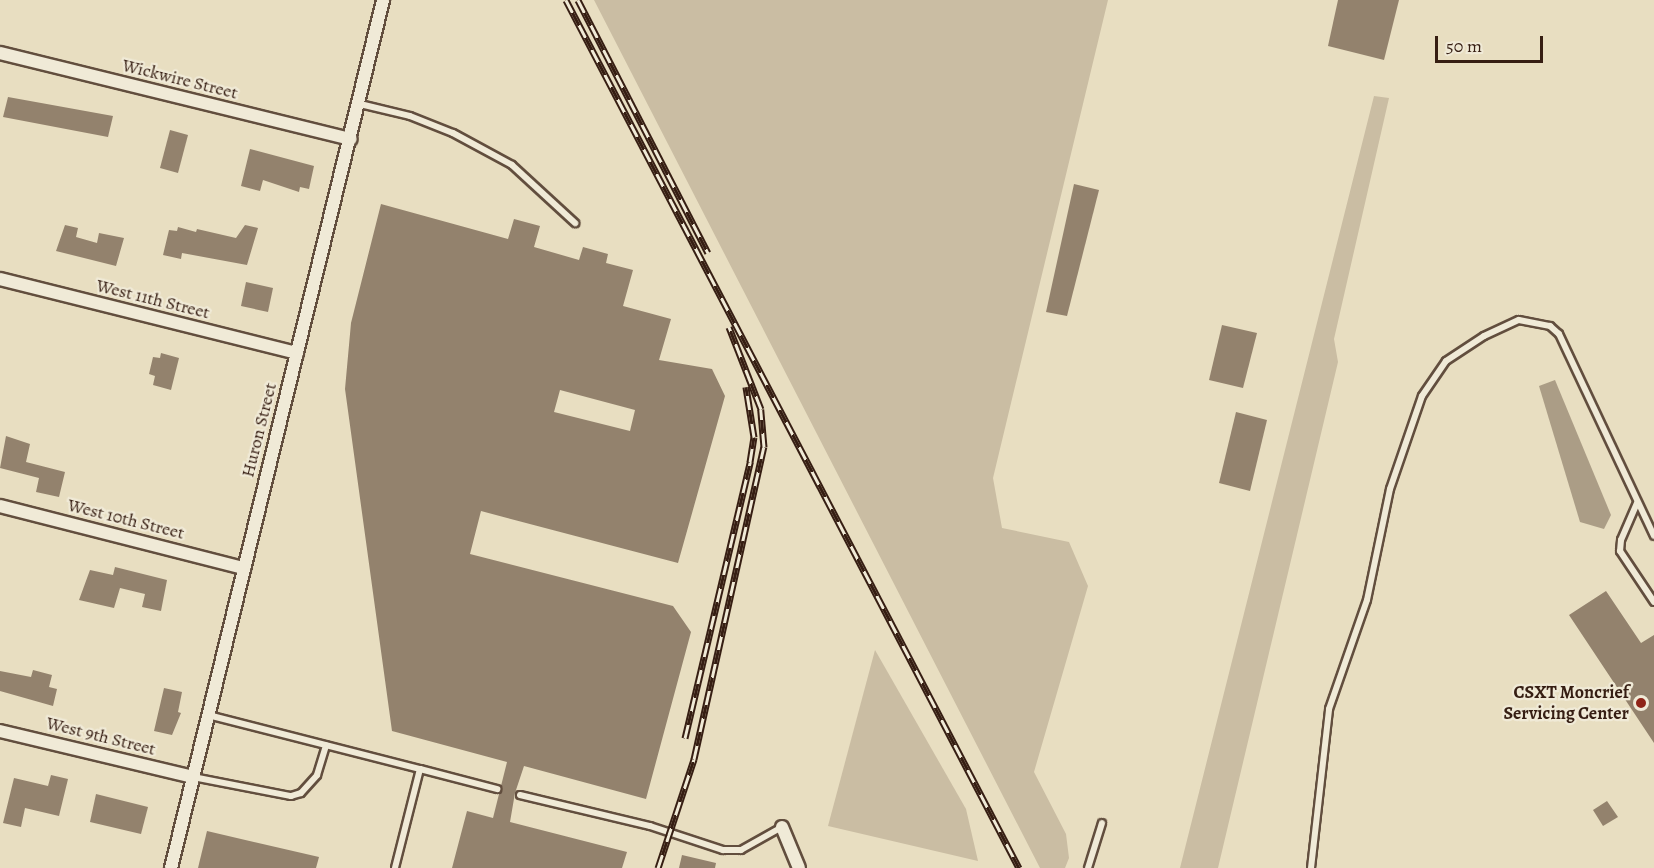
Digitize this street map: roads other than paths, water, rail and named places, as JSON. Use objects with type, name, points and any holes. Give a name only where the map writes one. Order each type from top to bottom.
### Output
[{"type":"street","name":"Huron Street","points":[[171,868],[360,104],[383,0]]},
{"type":"street","name":"Wickwire Street","points":[[0,53],[351,139]]},
{"type":"street","name":"West 11th Street","points":[[0,279],[297,353]]},
{"type":"street","name":"West 10th Street","points":[[0,506],[244,568]]},
{"type":"street","name":"West 9th Street","points":[[0,731],[193,777]]},
{"type":"street","points":[[782,827],[799,868]]},
{"type":"lane","points":[[360,104],[410,116],[453,133],[512,165],[574,223]]},
{"type":"lane","points":[[1311,868],[1329,708],[1367,600],[1390,489],[1422,396],[1446,361],[1484,336],[1519,320],[1550,326],[1559,334],[1654,536]]},
{"type":"lane","points":[[1637,502],[1621,540],[1620,551],[1654,602]]},
{"type":"lane","points":[[207,715],[497,789]]},
{"type":"lane","points":[[193,777],[291,796],[301,794],[317,775],[326,745]]},
{"type":"lane","points":[[395,868],[420,769]]},
{"type":"lane","points":[[520,795],[650,826],[723,850],[741,850],[782,827]]},
{"type":"lane","points":[[1088,868],[1102,822]]},
{"type":"railway","points":[[566,0],[1019,868]]},
{"type":"railway","points":[[578,0],[708,253]]},
{"type":"railway","points":[[658,868],[694,759],[764,447],[761,409],[729,327]]},
{"type":"railway","points":[[685,738],[750,462],[754,437],[746,387]]},
{"type":"place","name":"CSXT Moncrief Servicing Center","points":[[1641,703]]}]
